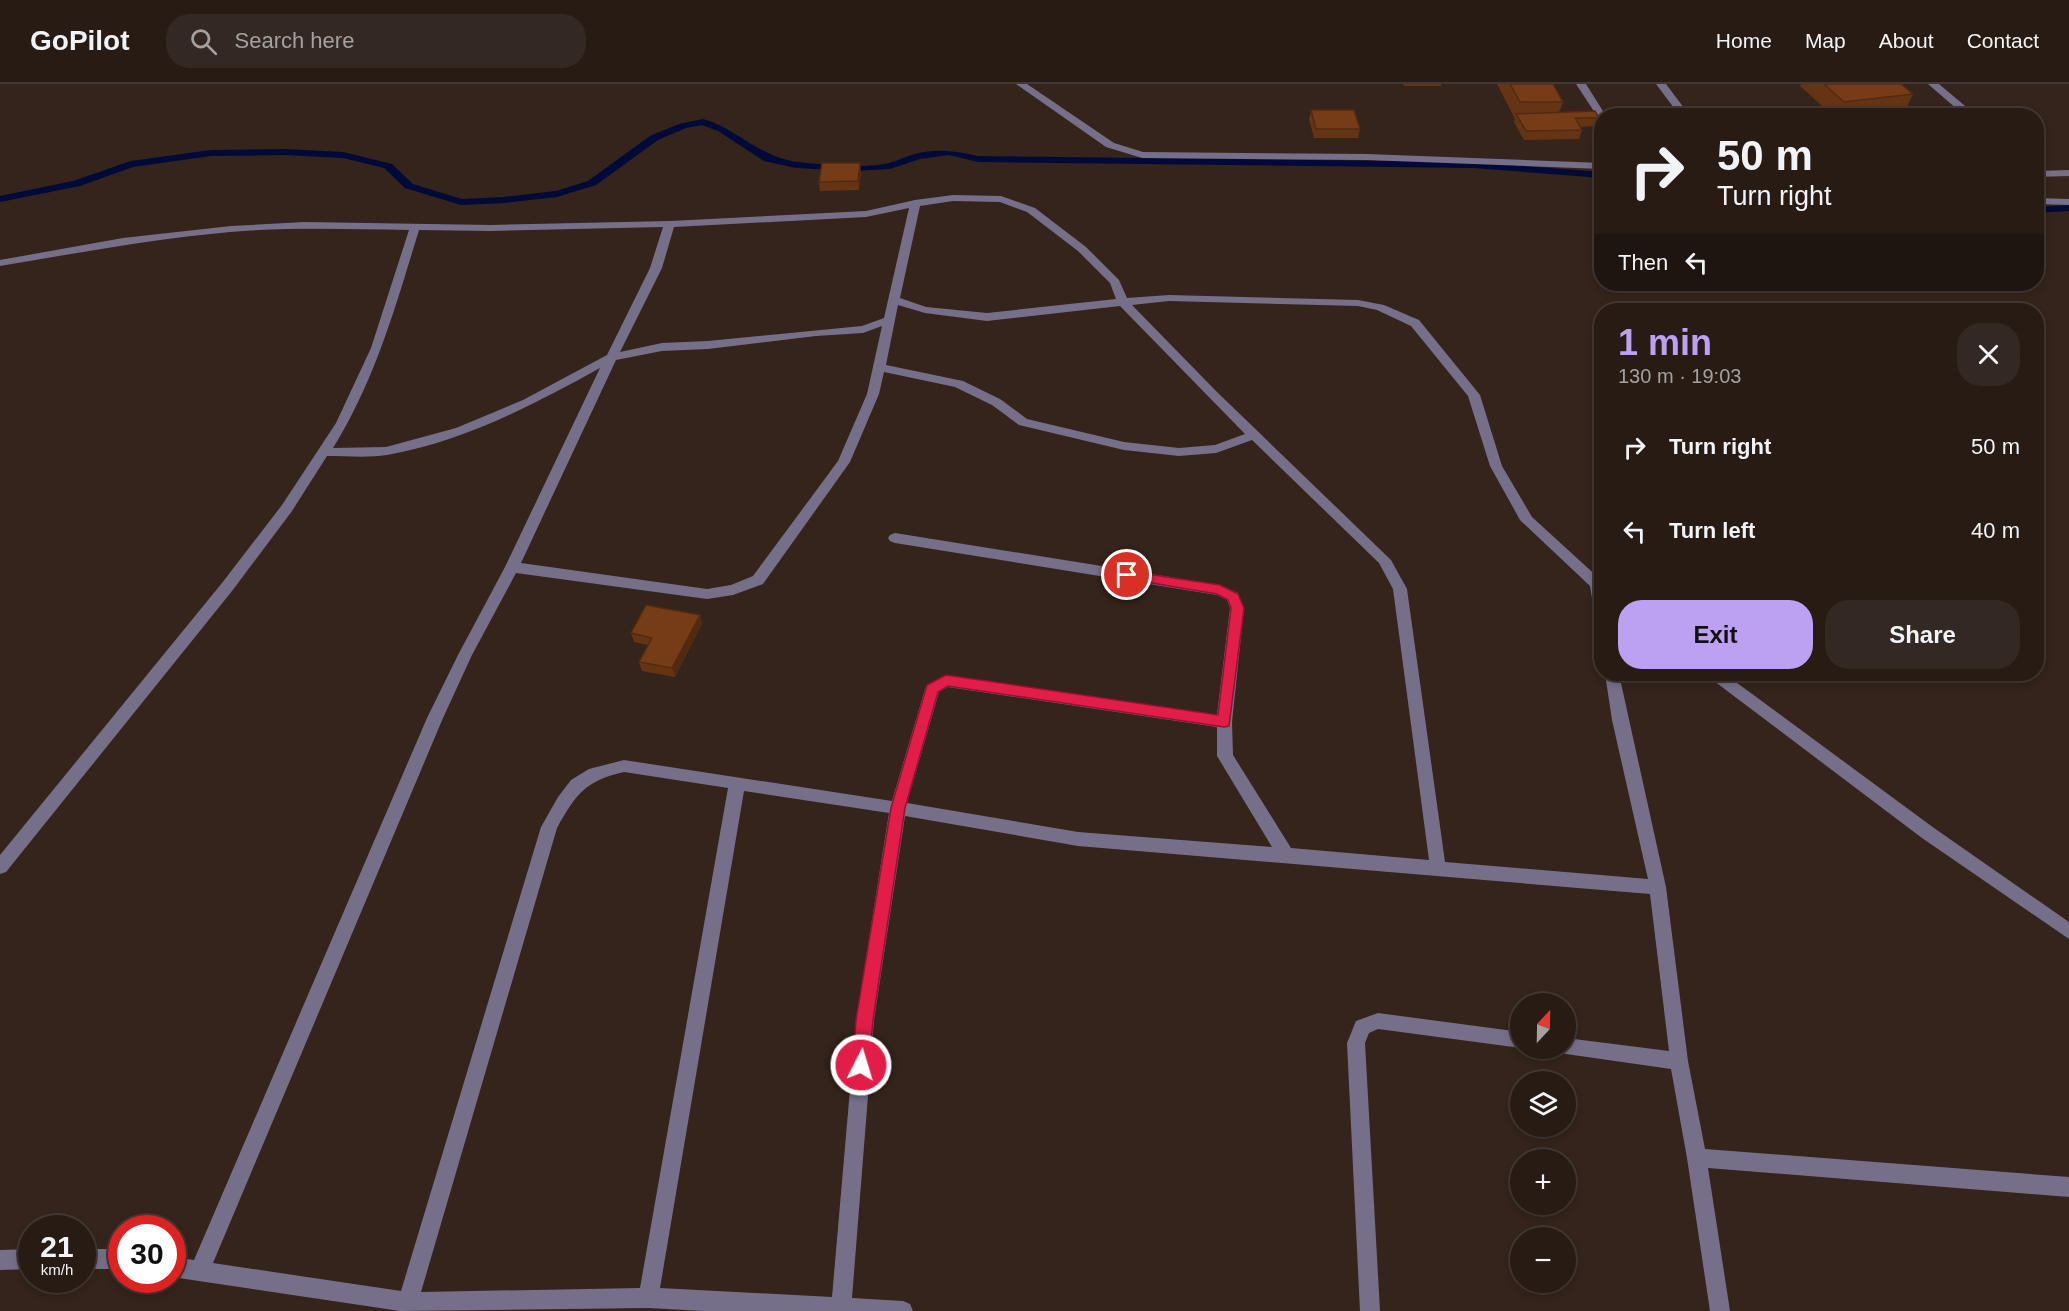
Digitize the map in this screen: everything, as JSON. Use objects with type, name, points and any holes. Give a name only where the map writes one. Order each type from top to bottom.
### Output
[{"type":"street","points":[[1021,84],[1110,145],[1142,155],[1367,157],[1594,166]]},
{"type":"street","points":[[1581,84],[1596,108]]},
{"type":"street","points":[[1661,84],[1680,108]]},
{"type":"street","points":[[1933,84],[1962,108]]},
{"type":"street","points":[[2044,174],[2069,174]]},
{"type":"street","points":[[0,262],[123,241],[231,229],[304,225],[490,228],[670,224],[866,214],[915,203],[953,198],[1001,199],[1031,210],[1082,249],[1115,282],[1123,302],[1254,435],[1384,560],[1400,589],[1438,868]]},
{"type":"street","points":[[2044,201],[2069,202]]},
{"type":"street","points":[[512,567],[707,594],[733,590],[758,580],[844,462],[873,394],[915,203]]},
{"type":"street","points":[[200,1271],[435,718],[465,654],[512,567],[656,268],[670,224]]},
{"type":"street","points":[[0,867],[227,587],[287,508],[342,423],[377,348],[415,227]]},
{"type":"street","points":[[894,300],[945,314],[987,317],[1169,298],[1358,303],[1380,307],[1415,323],[1474,395],[1496,466],[1527,520],[1594,582]]},
{"type":"street","points":[[323,452],[386,451],[460,431],[527,403],[612,357],[662,347],[708,345],[862,329],[889,320]]},
{"type":"street","points":[[879,367],[959,384],[996,402],[1023,422],[1124,446],[1188,451],[1216,449],[1254,435]]},
{"type":"street","points":[[895,538],[1220,590],[1233,597],[1237,608],[1224,722],[1225,756],[1286,855]]},
{"type":"street","points":[[841,1310],[865,1020],[898,808],[932,689],[946,681],[1224,722]]},
{"type":"street","points":[[1613,681],[1620,720],[1659,887],[1678,1061],[1697,1158],[1720,1311]]},
{"type":"street","points":[[1724,681],[1928,833],[2069,931]]},
{"type":"street","points":[[408,1302],[549,827],[571,789],[595,771],[624,766],[898,808],[1078,839],[1659,887]]},
{"type":"street","points":[[648,1298],[737,784]]},
{"type":"street","points":[[1370,1311],[1356,1043],[1362,1027],[1378,1021],[1510,1039]]},
{"type":"street","points":[[1576,1047],[1678,1061]]},
{"type":"street","points":[[1697,1158],[2069,1186]]},
{"type":"street","points":[[0,1260],[18,1259]]},
{"type":"street","points":[[186,1269],[408,1302],[648,1298],[841,1310],[903,1311]]},
{"type":"building","points":[[1510,84],[1553,84],[1563,102],[1520,102]]},
{"type":"building","points":[[1824,84],[1901,84],[1913,94],[1844,102]]},
{"type":"building","points":[[1311,110],[1354,110],[1360,129],[1316,129]]},
{"type":"building","points":[[1594,111],[1594,118],[1575,118],[1582,130],[1526,131],[1516,114]]},
{"type":"building","points":[[822,163],[860,163],[858,181],[819,182]]},
{"type":"building","points":[[646,605],[700,615],[672,668],[639,662],[652,638],[631,633]]},
{"type":"waterway","points":[[0,199],[76,184],[131,164],[211,153],[284,152],[343,155],[388,166],[409,186],[461,202],[504,200],[557,194],[592,183],[654,138],[683,126],[703,122],[722,129],[768,159],[796,165],[852,168],[890,166],[918,156],[949,152],[978,159],[1473,165],[1594,174]]},
{"type":"waterway","points":[[2044,210],[2069,208]]},
{"type":"route","points":[[861,1065],[865,1020],[898,808],[932,689],[946,681],[1224,722],[1237,608],[1233,597],[1220,590],[1127,575]]}]
